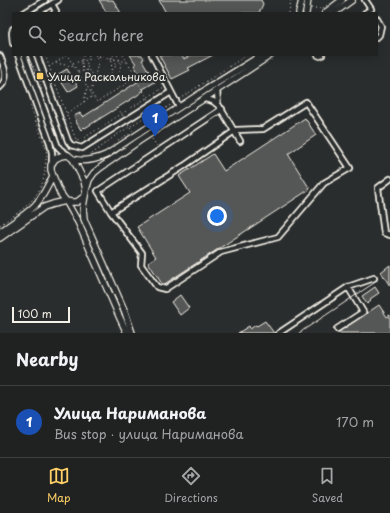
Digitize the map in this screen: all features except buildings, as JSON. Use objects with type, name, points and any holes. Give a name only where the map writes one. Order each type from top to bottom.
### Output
[{"type":"main road","points":[[299,12],[302,0]]},
{"type":"main road","points":[[326,12],[342,0]]},
{"type":"main road","points":[[335,12],[352,0]]},
{"type":"main road","points":[[128,333],[119,316],[78,222],[60,193],[51,170],[51,164],[61,156],[78,160],[101,158],[260,56]]},
{"type":"main road","points":[[132,333],[125,312],[84,219],[83,208],[90,180],[100,168],[139,141],[269,56]]},
{"type":"main road","points":[[70,157],[80,173],[86,193]]},
{"type":"main road","points":[[0,232],[36,204],[53,176]]},
{"type":"main road","points":[[0,238],[44,207],[66,201],[77,202],[86,193]]},
{"type":"street","points":[[26,12],[45,0]]},
{"type":"street","points":[[39,12],[58,0]]},
{"type":"street","points":[[365,0],[372,11]]},
{"type":"street","points":[[52,4],[56,12]]},
{"type":"street","points":[[378,21],[381,26],[378,36]]},
{"type":"street","points":[[0,56],[6,75],[4,82],[0,87]]},
{"type":"street","points":[[18,56],[50,143],[52,153],[51,164]]},
{"type":"street","points":[[24,56],[58,147],[70,157]]},
{"type":"street","points":[[36,56],[71,146],[82,148],[171,92]]},
{"type":"street","points":[[152,56],[179,107]]},
{"type":"street","points":[[217,90],[218,104],[240,141]]},
{"type":"street","points":[[205,98],[218,104],[236,130]]},
{"type":"street","points":[[111,212],[184,166],[236,130],[263,129],[306,102],[350,168],[324,183],[278,237],[221,252],[165,289],[157,287],[141,265],[142,253],[111,212],[98,191],[222,109]]},
{"type":"street","points":[[390,179],[378,188],[384,233],[390,235]]},
{"type":"street","points":[[279,333],[348,287],[374,278]]},
{"type":"street","points":[[337,329],[363,312],[348,287]]},
{"type":"path","points":[[288,12],[291,0]]},
{"type":"path","points":[[290,4],[294,5]]},
{"type":"path","points":[[309,7],[323,8],[329,4]]},
{"type":"path","points":[[45,56],[76,140],[79,141],[167,85]]},
{"type":"path","points":[[49,67],[66,56]]},
{"type":"path","points":[[69,56],[97,102],[137,77],[124,56]]},
{"type":"path","points":[[83,56],[82,61],[84,71],[88,77],[94,81],[101,82],[111,80],[120,70],[121,61],[118,56]]},
{"type":"path","points":[[89,56],[87,66],[89,70],[95,76],[100,77],[107,76],[114,68],[115,59],[113,56]]},
{"type":"path","points":[[73,64],[100,56],[128,62]]},
{"type":"path","points":[[91,92],[100,56]]},
{"type":"path","points":[[88,157],[115,136],[148,115],[159,113],[245,56]]},
{"type":"path","points":[[111,80],[112,59]]},
{"type":"path","points":[[30,61],[42,84],[43,95]]},
{"type":"path","points":[[56,63],[75,67]]},
{"type":"path","points":[[78,72],[89,70]]},
{"type":"path","points":[[134,78],[151,104]]},
{"type":"path","points":[[84,102],[88,87]]},
{"type":"path","points":[[66,113],[94,96]]},
{"type":"path","points":[[0,224],[26,206],[34,198],[41,188],[44,177],[47,154],[46,148],[32,112],[30,100]]},
{"type":"path","points":[[118,140],[129,134]]},
{"type":"path","points":[[151,139],[158,148]]},
{"type":"railway","points":[[299,333],[374,283]]},
{"type":"place","name":"Улица Раскольникова","points":[[40,76]]},
{"type":"place","name":"Улица Нариманова","points":[[155,137]]}]
